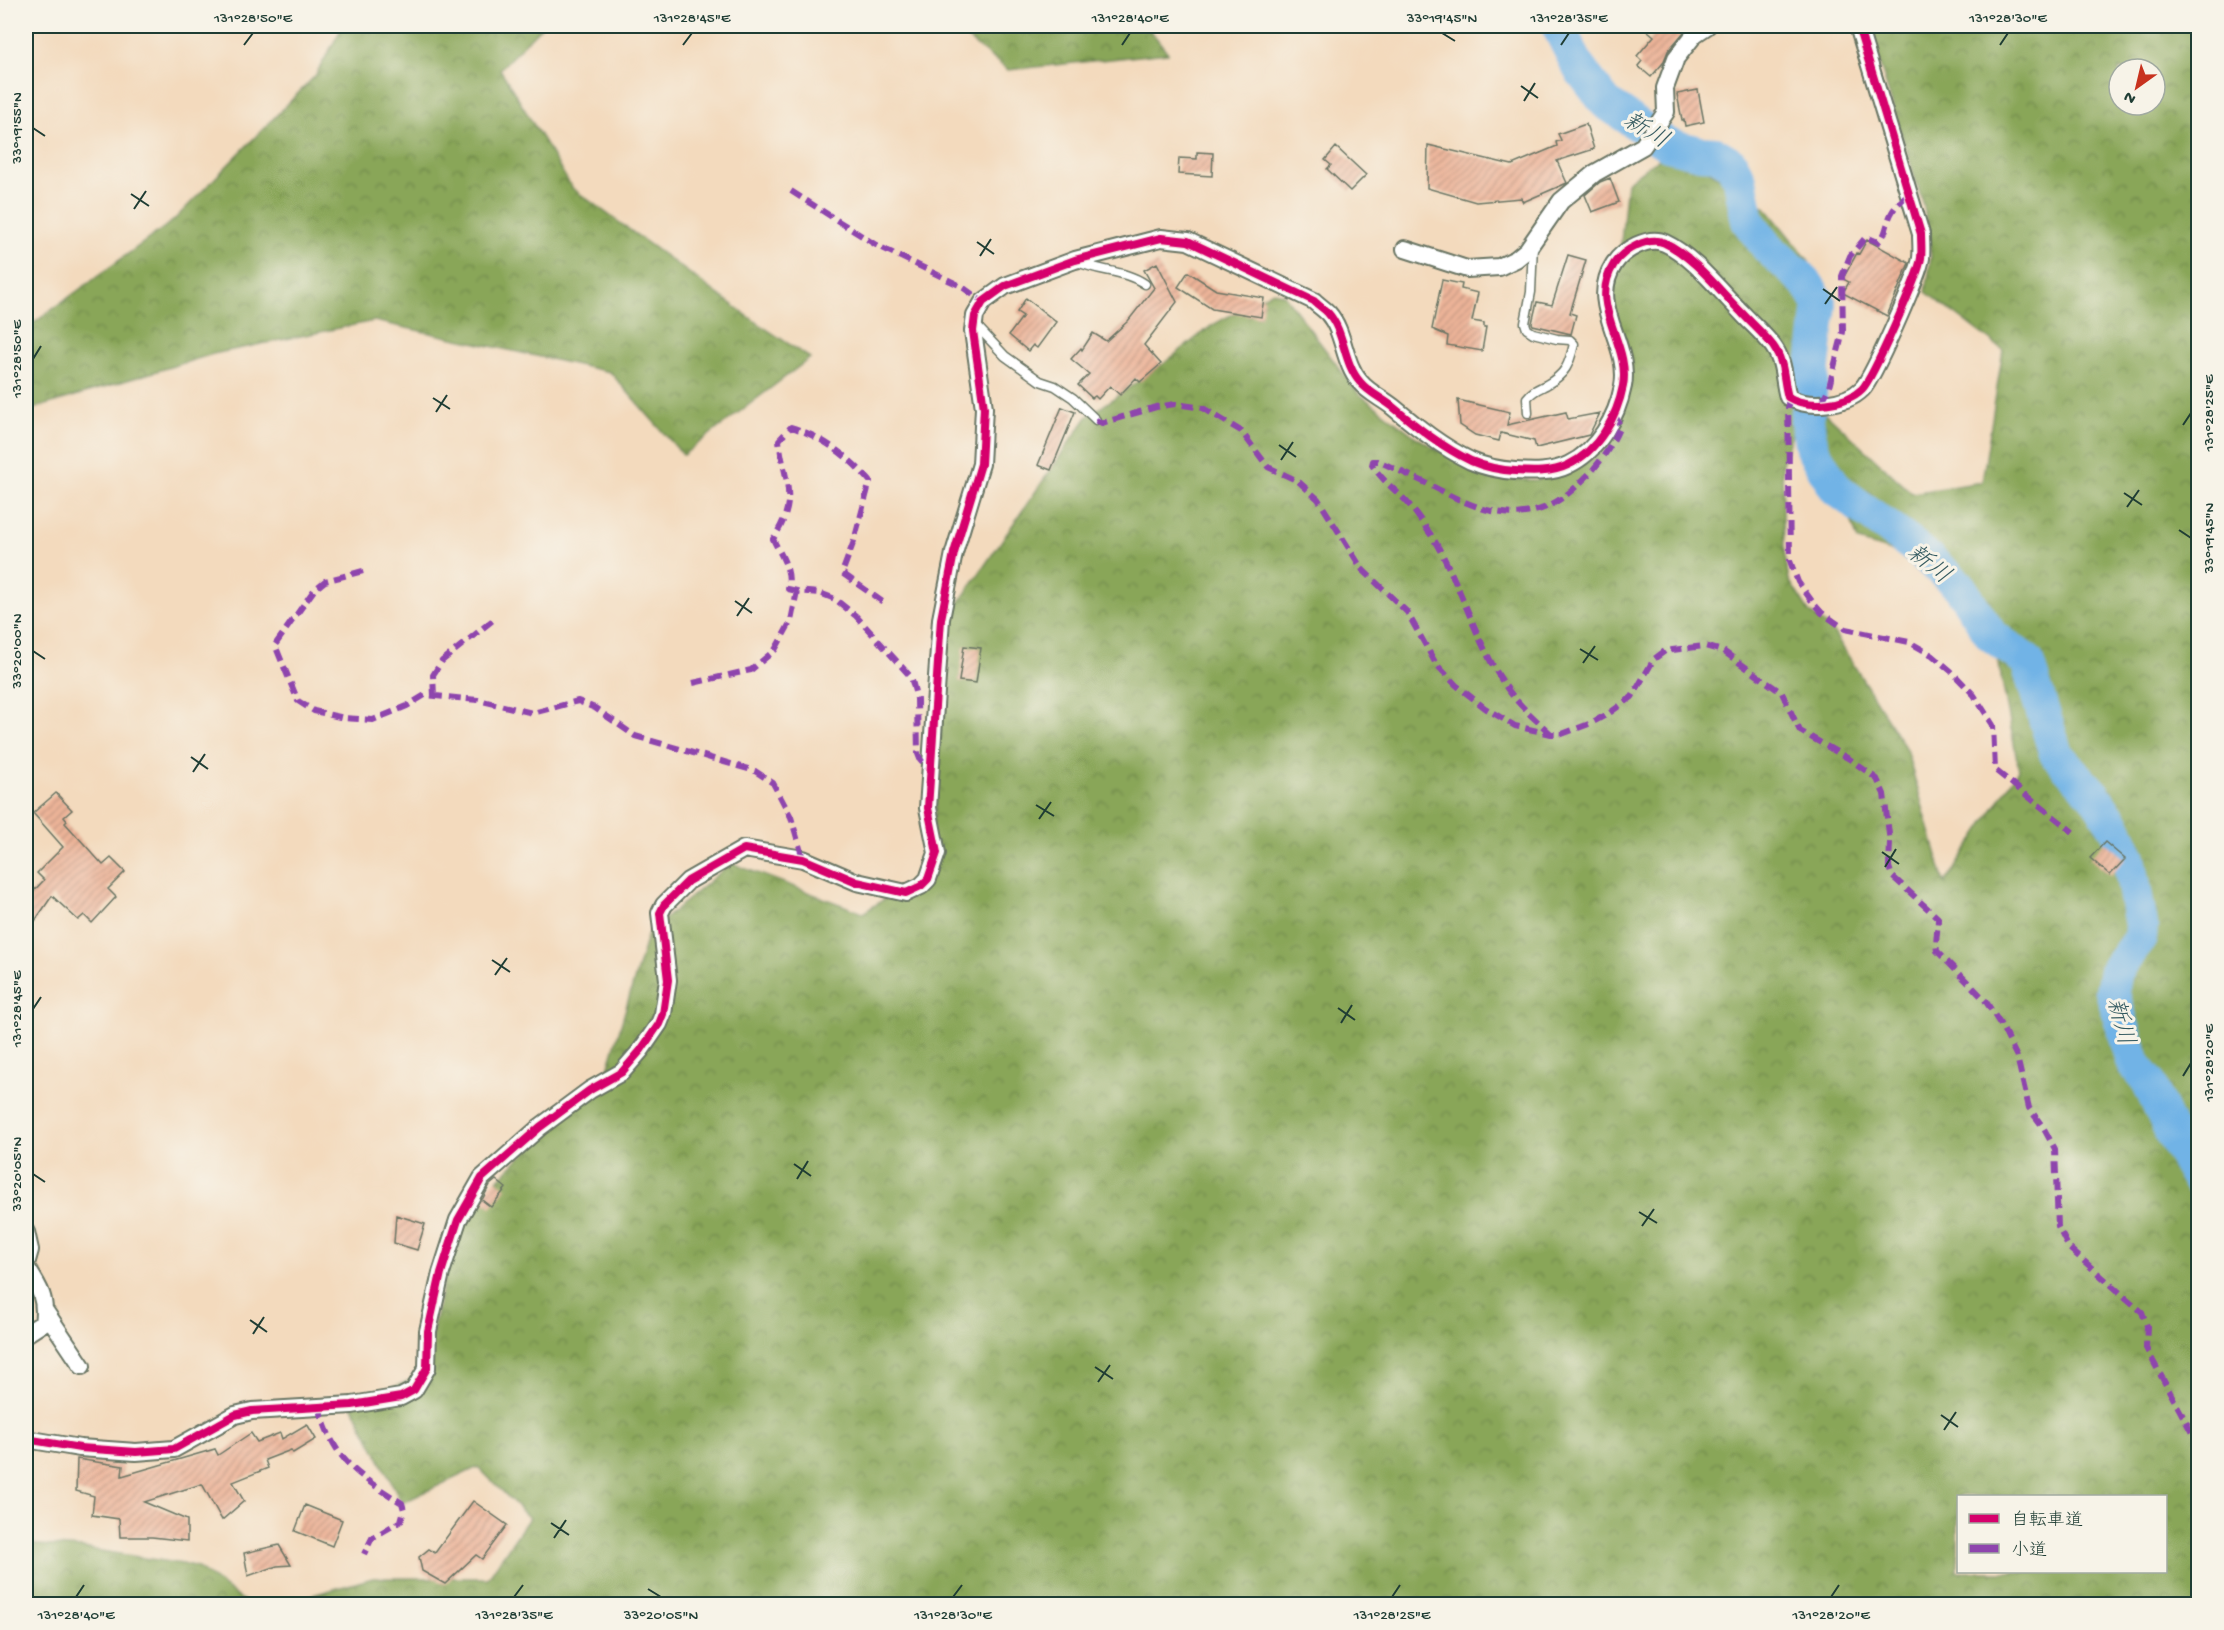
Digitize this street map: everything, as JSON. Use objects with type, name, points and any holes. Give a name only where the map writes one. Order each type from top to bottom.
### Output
[{"type":"street","points":[[1405,249],[1467,269],[1489,268],[1516,259],[1527,250],[1557,206],[1569,194],[1595,173],[1643,146],[1666,112],[1665,88],[1676,58],[1695,34],[1707,26]]},
{"type":"street","points":[[26,1439],[80,1448],[125,1451],[174,1449],[235,1415],[261,1408],[352,1405],[401,1397],[414,1390],[427,1368],[428,1331],[441,1273],[458,1220],[482,1178],[540,1127],[590,1090],[622,1072],[659,1024],[663,1014],[668,980],[660,913],[674,894],[688,881],[744,849],[803,859],[857,882],[906,893],[921,886],[928,879],[937,853],[928,808],[941,619],[954,554],[981,464],[984,408],[973,331],[975,316],[982,302],[1005,286],[1075,260],[1161,238],[1188,241],[1314,302],[1329,313],[1350,369],[1361,383],[1431,438],[1472,461],[1500,470],[1537,472],[1567,466],[1587,454],[1615,415],[1624,370],[1604,297],[1605,281],[1615,262],[1626,251],[1640,243],[1664,242],[1690,261],[1774,347],[1786,372],[1785,385],[1788,397],[1797,402],[1828,403],[1846,400],[1864,388],[1898,317],[1921,259],[1921,234],[1858,26]]},
{"type":"street","points":[[26,1232],[30,1250],[26,1266],[44,1298],[45,1311],[43,1323],[26,1334]]},
{"type":"street","points":[[45,1311],[82,1366]]},
{"type":"lane","points":[[1528,413],[1527,398],[1531,392],[1548,384],[1565,371],[1570,362],[1574,344],[1570,340],[1533,333],[1527,329],[1524,316],[1531,292],[1533,241]]},
{"type":"lane","points":[[1075,260],[1089,267],[1130,275],[1145,284]]},
{"type":"lane","points":[[974,323],[1005,356],[1040,381],[1055,386],[1073,398],[1096,420]]},
{"type":"green space","points":[[343,26],[542,26],[500,69],[572,188],[763,327],[810,358],[683,455],[610,372],[374,321],[213,354],[26,411],[26,329],[174,220],[315,76]]},
{"type":"green space","points":[[951,26],[1147,26],[1168,53],[1008,70]]},
{"type":"green space","points":[[1868,26],[2198,26],[2198,1604],[281,1604],[373,1578],[488,1578],[529,1518],[478,1467],[402,1503],[352,1405],[422,1375],[458,1220],[608,1069],[648,933],[731,863],[863,913],[923,874],[935,810],[947,620],[1087,417],[1163,364],[1211,326],[1273,291],[1284,295],[1358,393],[1416,437],[1471,469],[1504,479],[1535,480],[1566,474],[1595,457],[1611,436],[1630,369],[1625,339],[1614,311],[1613,282],[1620,252],[1627,182],[1674,147],[1766,208],[1809,261],[1804,360],[1797,420],[1782,463],[1784,551],[1789,580],[1809,612],[1832,630],[1906,749],[1945,883],[2019,770],[1998,660],[1941,566],[1858,541],[1831,458],[1819,433],[1820,408],[1912,493],[1982,482],[2003,350],[1926,292],[1931,257],[1924,207]]},
{"type":"green space","points":[[26,1544],[82,1548],[195,1566],[248,1604],[26,1604]]},
{"type":"building","points":[[1642,26],[1689,26],[1668,51],[1663,63],[1651,77],[1638,66],[1642,61],[1637,56],[1654,36]]},
{"type":"building","points":[[1698,90],[1704,122],[1685,126],[1677,94]]},
{"type":"building","points":[[1586,124],[1594,149],[1557,161],[1567,183],[1523,202],[1521,198],[1476,202],[1427,188],[1428,145],[1512,165],[1557,146],[1556,142],[1561,140],[1558,134]]},
{"type":"building","points":[[1336,147],[1366,175],[1350,191],[1327,169],[1331,165],[1325,160]]},
{"type":"building","points":[[1197,152],[1213,153],[1212,176],[1178,174],[1179,158],[1197,159]]},
{"type":"building","points":[[1610,178],[1619,202],[1592,212],[1585,195],[1600,182]]},
{"type":"building","points":[[1867,240],[1909,263],[1887,316],[1843,293],[1849,282],[1843,279]]},
{"type":"building","points":[[1568,255],[1586,260],[1570,313],[1576,315],[1571,334],[1532,323],[1537,302],[1552,305]]},
{"type":"building","points":[[1157,263],[1177,302],[1144,345],[1161,364],[1140,382],[1136,378],[1120,395],[1110,386],[1098,399],[1095,396],[1092,398],[1078,385],[1089,374],[1071,359],[1081,348],[1082,350],[1093,333],[1106,341],[1128,321],[1154,288],[1144,270]]},
{"type":"building","points":[[1188,272],[1216,290],[1264,298],[1261,317],[1212,309],[1178,287]]},
{"type":"building","points":[[1442,280],[1462,284],[1461,289],[1478,293],[1472,321],[1484,323],[1486,327],[1482,351],[1447,345],[1448,336],[1432,329]]},
{"type":"building","points":[[1026,298],[1056,322],[1037,348],[1033,345],[1028,351],[1009,335],[1023,316],[1017,312]]},
{"type":"building","points":[[1458,400],[1510,412],[1507,425],[1566,412],[1568,419],[1600,413],[1589,435],[1536,448],[1534,441],[1501,433],[1499,441],[1475,435],[1460,425]]},
{"type":"building","points":[[1062,407],[1075,412],[1051,470],[1038,465]]},
{"type":"building","points":[[964,646],[981,648],[976,683],[959,681]]},
{"type":"building","points":[[56,793],[72,810],[64,817],[67,821],[65,823],[103,865],[111,858],[125,872],[108,889],[116,897],[92,923],[84,915],[78,920],[52,896],[26,934],[26,899],[44,880],[37,873],[63,847],[33,813]]},
{"type":"building","points":[[2105,842],[2125,859],[2110,875],[2090,858]]},
{"type":"building","points":[[496,1180],[506,1188],[491,1207],[482,1200],[490,1185]]},
{"type":"building","points":[[396,1215],[425,1224],[417,1250],[394,1243]]},
{"type":"building","points":[[307,1424],[316,1439],[293,1453],[291,1450],[265,1460],[268,1468],[233,1482],[244,1501],[222,1520],[202,1484],[144,1502],[187,1520],[187,1541],[152,1537],[120,1537],[119,1519],[92,1515],[94,1496],[76,1491],[77,1459],[123,1466],[122,1476],[215,1449],[218,1455],[251,1433],[257,1442],[280,1433],[282,1439]]},
{"type":"building","points":[[473,1501],[507,1525],[482,1559],[476,1555],[445,1584],[422,1571],[419,1557],[429,1549],[435,1553]]},
{"type":"building","points":[[305,1505],[342,1520],[332,1546],[295,1531]]},
{"type":"building","points":[[279,1545],[291,1565],[277,1566],[248,1576],[244,1553]]},
{"type":"waterway","name":"新川","points":[[1558,26],[1579,68],[1606,103],[1668,145],[1700,153],[1716,154],[1731,163],[1740,180],[1748,221],[1768,248],[1805,281],[1820,304],[1807,420],[1812,449],[1836,489],[1916,548],[1959,586],[1991,635],[2027,661],[2056,754],[2094,795],[2116,828],[2129,858],[2141,925],[2140,938],[2116,971],[2112,991],[2134,1064],[2148,1081],[2171,1132],[2198,1179]]},
{"type":"marked path","points":[[791,191],[876,245],[961,286],[983,302]]},
{"type":"marked path","points":[[1822,403],[1829,387],[1843,332],[1842,276],[1850,256],[1866,237],[1878,242],[1881,239],[1893,211],[1908,195]]},
{"type":"marked path","points":[[1788,397],[1790,561],[1798,582],[1822,613],[1845,629],[1909,642],[1932,655],[1951,671],[1974,695],[1993,725],[1995,770],[2073,832]]},
{"type":"marked path","points":[[1096,420],[1102,423],[1156,407],[1175,404],[1203,408],[1241,431],[1268,467],[1298,481],[1318,499],[1362,569],[1407,612],[1436,664],[1456,685],[1485,708],[1515,726],[1551,734],[1562,734],[1589,724],[1632,697],[1654,659],[1665,651],[1705,646],[1723,651],[1782,693],[1800,731],[1851,760],[1877,779],[1884,794],[1890,842],[1889,867],[1892,876],[1938,918],[1937,951],[1985,1000],[2002,1027],[2017,1057],[2029,1108],[2055,1149],[2058,1227],[2069,1248],[2142,1312],[2147,1326],[2146,1348],[2198,1444]]},
{"type":"marked path","points":[[1551,734],[1524,708],[1497,673],[1431,535],[1409,505],[1372,465],[1373,461],[1378,461],[1485,509],[1504,513],[1523,513],[1542,509],[1561,498],[1587,476],[1604,456],[1620,426],[1615,415]]},
{"type":"marked path","points":[[797,591],[788,589],[787,569],[773,539],[786,513],[788,501],[779,440],[791,427],[814,436],[834,448],[870,481],[854,541],[842,573],[887,605]]},
{"type":"marked path","points":[[363,571],[325,581],[314,590],[275,645],[298,701],[314,711],[344,718],[373,720],[407,706],[425,695],[478,700],[533,713],[578,701],[595,708],[635,736],[755,771],[773,783],[791,817],[803,859]]},
{"type":"marked path","points":[[693,683],[751,670],[775,650],[791,621],[797,591],[820,593],[835,599],[856,616],[911,677],[917,699],[918,754],[929,769]]},
{"type":"marked path","points":[[434,696],[433,675],[442,661],[493,620]]},
{"type":"marked path","points":[[319,1406],[332,1440],[349,1464],[372,1484],[402,1503],[404,1510],[401,1521],[372,1538],[364,1554]]},
{"type":"cycle path","points":[[26,1439],[80,1448],[136,1452],[174,1449],[235,1415],[252,1411],[352,1405],[401,1397],[414,1390],[427,1368],[428,1331],[441,1273],[458,1220],[482,1178],[540,1127],[590,1090],[622,1072],[659,1024],[663,1014],[668,980],[660,913],[664,905],[688,881],[744,849],[803,859],[857,882],[906,893],[921,886],[928,879],[937,853],[928,808],[941,619],[954,553],[981,464],[984,408],[973,331],[975,316],[983,302],[1005,286],[1075,260],[1161,238],[1188,241],[1314,301],[1334,321],[1350,366],[1360,382],[1440,443],[1471,461],[1487,467],[1509,471],[1542,471],[1562,468],[1579,459],[1597,442],[1611,421],[1620,398],[1624,370],[1607,310],[1605,295],[1607,280],[1614,264],[1630,249],[1644,242],[1659,241],[1686,256],[1696,265],[1769,342],[1780,358],[1788,397],[1806,403],[1837,402],[1855,394],[1868,381],[1895,325],[1921,258],[1921,234],[1858,26]]}]
